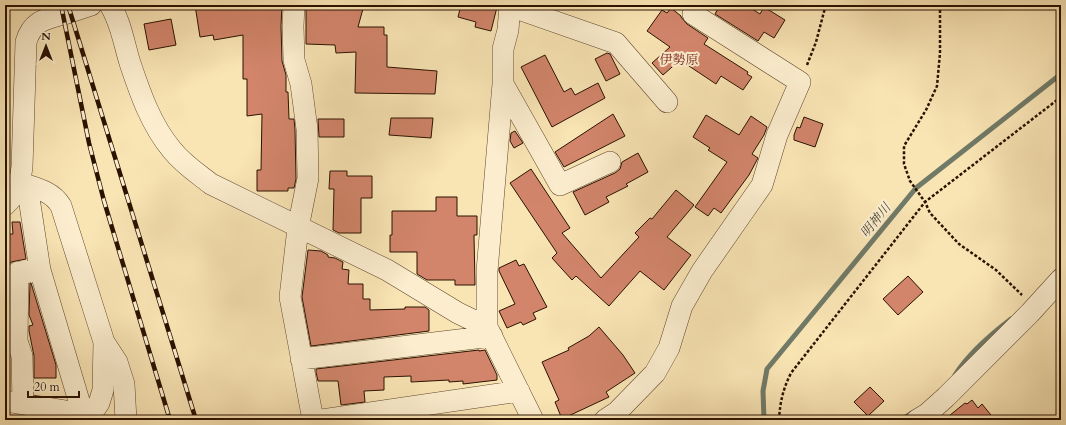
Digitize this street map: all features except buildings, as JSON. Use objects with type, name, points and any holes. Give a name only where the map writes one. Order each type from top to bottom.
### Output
[{"type":"street","points":[[5,205],[16,192],[20,182],[22,167],[26,42],[28,35],[45,12],[91,5]]},
{"type":"street","points":[[110,5],[115,13],[130,63],[146,108],[157,129],[172,150],[189,167],[211,184],[298,228],[387,270],[489,332]]},
{"type":"street","points":[[294,5],[294,60],[301,84],[307,129],[308,178],[298,228],[290,297],[313,420]]},
{"type":"street","points":[[533,420],[489,332],[487,271],[503,84],[503,49],[508,30],[510,6],[616,43],[667,102]]},
{"type":"street","points":[[605,420],[617,412],[655,373],[669,348],[682,306],[702,271],[762,185],[776,135],[800,82],[693,14]]},
{"type":"street","points":[[503,84],[560,185],[610,162]]},
{"type":"street","points":[[20,182],[29,198],[40,270],[79,401],[78,413],[14,402],[22,356],[11,335],[18,272],[40,270]]},
{"type":"street","points":[[20,182],[49,193],[54,196],[62,206],[104,342],[117,362],[124,384],[126,420]]},
{"type":"street","points":[[917,420],[927,414],[946,398],[1036,307],[1059,287]]},
{"type":"street","points":[[301,359],[489,332]]},
{"type":"street","points":[[88,420],[99,402],[103,390],[104,342]]},
{"type":"street","points":[[322,420],[519,391]]},
{"type":"path","points":[[800,82],[816,42],[825,5]]},
{"type":"path","points":[[940,5],[940,53],[937,86],[926,110],[904,146],[904,164],[910,181],[925,202],[930,213],[959,244],[996,270],[1036,307]]},
{"type":"path","points":[[779,420],[783,389],[791,373],[925,202],[1061,97]]},
{"type":"waterway","name":"明神川","points":[[764,420],[763,391],[767,369],[916,188],[1061,74]]},
{"type":"waterway","name":"明神川","points":[[955,375],[980,345],[1011,319]]},
{"type":"waterway","name":"明神川","points":[[901,420],[914,412]]},
{"type":"railway","points":[[61,5],[89,143],[104,201],[170,420]]},
{"type":"railway","points":[[68,5],[196,420]]},
{"type":"district","name":"伊勢原","points":[[679,59]]}]
